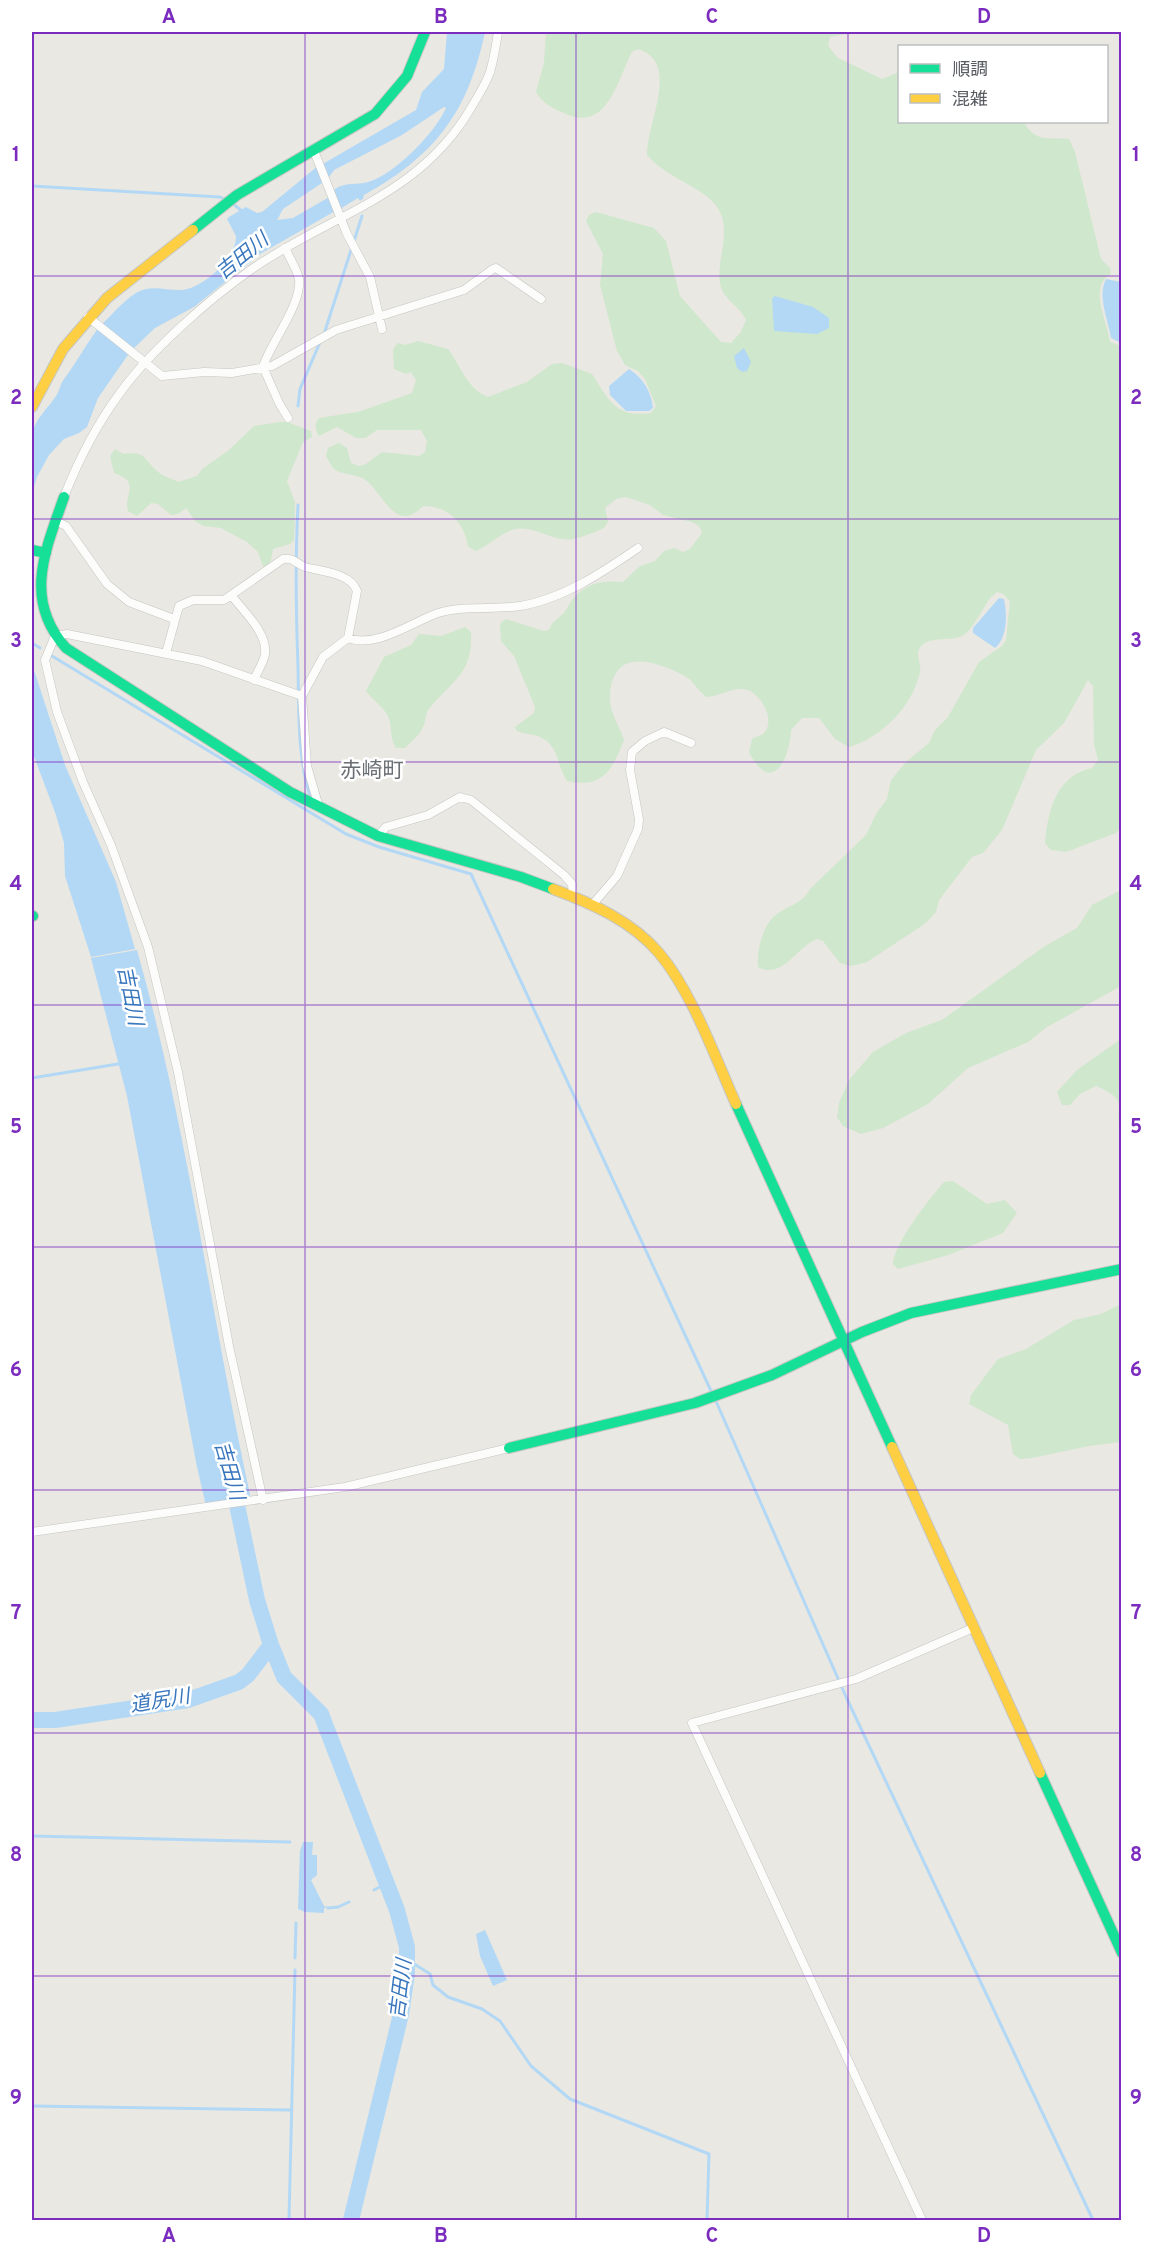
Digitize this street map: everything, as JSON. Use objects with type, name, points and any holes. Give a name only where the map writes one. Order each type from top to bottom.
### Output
[{"type":"street","points":[[32,407],[63,349],[107,298],[223,206],[315,154],[361,124],[387,101],[407,76],[425,32]]},
{"type":"street","points":[[498,32],[487,80],[448,143],[399,186],[285,248],[232,284],[143,362],[119,394],[83,455],[56,521],[39,552],[41,606],[55,636],[66,648],[290,792],[378,836],[521,877],[593,904],[641,936],[658,953],[691,1005],[1122,1953]]},
{"type":"street","points":[[315,154],[370,277],[382,329]]},
{"type":"street","points":[[263,368],[280,336],[299,286],[298,275],[285,248]]},
{"type":"street","points":[[91,319],[162,376],[204,372],[232,373],[263,368],[284,360],[326,336],[378,317],[450,296],[464,290],[496,268],[541,299]]},
{"type":"street","points":[[263,368],[288,418]]},
{"type":"street","points":[[56,521],[66,525],[107,584],[129,602],[174,619]]},
{"type":"street","points":[[348,639],[354,641],[377,638],[440,613],[518,606],[536,602],[594,577],[638,548]]},
{"type":"street","points":[[166,653],[177,608],[188,602],[224,600],[283,559],[291,558],[299,564],[327,571],[355,586],[357,591],[348,639],[323,657],[298,695],[307,765],[319,807]]},
{"type":"street","points":[[232,596],[257,629],[264,645],[265,655],[254,680]]},
{"type":"street","points":[[55,636],[67,634],[202,661],[298,695]]},
{"type":"street","points":[[55,636],[45,660],[57,712],[83,782],[111,845],[148,947],[178,1072],[229,1346],[261,1501]]},
{"type":"street","points":[[593,904],[617,876],[638,829],[639,819],[630,771],[632,752],[645,741],[664,732],[691,743]]},
{"type":"street","points":[[378,836],[386,827],[428,815],[460,797],[477,805],[564,875],[572,884],[573,896]]},
{"type":"street","points":[[32,1532],[261,1501],[345,1487],[509,1448],[695,1403],[772,1375],[886,1322],[938,1305],[1122,1269]]},
{"type":"street","points":[[922,2220],[692,1723],[855,1679],[973,1628]]},
{"type":"green space","points":[[546,32],[855,32],[830,37],[828,46],[838,58],[882,79],[898,72],[898,123],[1025,123],[1028,129],[1043,138],[1069,139],[1075,152],[1101,259],[1110,268],[1111,274],[1104,280],[1100,295],[1110,342],[1121,346],[1121,827],[1116,833],[1066,852],[1051,850],[1045,843],[1049,818],[1056,796],[1070,778],[1092,768],[1098,760],[1094,744],[1093,686],[1088,680],[1064,723],[1036,750],[1002,830],[983,853],[972,857],[939,900],[936,912],[926,923],[867,962],[851,966],[840,963],[823,941],[817,939],[782,966],[767,970],[758,967],[758,953],[764,931],[772,919],[803,898],[866,835],[876,814],[887,799],[891,780],[906,762],[929,743],[935,730],[948,717],[979,662],[1002,646],[1006,640],[1010,601],[997,592],[991,597],[968,632],[960,637],[930,641],[921,646],[918,652],[920,672],[916,685],[903,708],[884,728],[861,743],[849,747],[835,739],[819,718],[802,718],[791,730],[783,762],[778,769],[772,772],[765,771],[757,765],[749,752],[752,739],[764,733],[768,720],[764,706],[755,694],[738,689],[707,697],[687,677],[658,664],[634,662],[624,665],[616,672],[611,684],[610,701],[624,740],[610,768],[598,779],[579,783],[567,781],[551,745],[540,737],[517,731],[515,727],[534,713],[535,707],[514,656],[501,641],[500,624],[506,619],[544,631],[549,630],[582,590],[601,582],[623,582],[640,566],[655,561],[664,551],[674,548],[683,552],[690,549],[702,533],[699,526],[663,515],[650,505],[626,497],[616,499],[605,508],[608,522],[604,528],[589,534],[565,539],[528,529],[512,530],[475,551],[468,546],[459,523],[447,512],[423,506],[406,516],[399,515],[365,480],[334,469],[326,456],[328,448],[339,443],[347,448],[351,463],[359,466],[366,464],[382,452],[419,456],[425,452],[427,441],[421,430],[377,430],[365,438],[356,438],[337,427],[319,436],[316,424],[319,418],[358,412],[412,393],[416,380],[411,372],[406,374],[394,369],[393,349],[398,343],[405,345],[418,341],[448,349],[475,389],[488,397],[527,382],[552,364],[562,363],[592,374],[609,399],[621,410],[639,414],[651,413],[656,406],[645,379],[638,371],[625,365],[617,351],[600,285],[603,254],[586,221],[589,215],[596,212],[654,228],[666,241],[680,296],[721,342],[731,343],[741,332],[746,320],[721,289],[719,273],[724,232],[720,212],[708,197],[663,169],[647,155],[660,80],[658,66],[651,56],[638,49],[632,52],[609,101],[592,116],[580,118],[553,108],[545,103],[536,92],[544,63]]},
{"type":"green space","points":[[287,422],[311,431],[312,437],[303,442],[287,481],[295,502],[294,540],[290,544],[273,549],[270,565],[263,566],[258,552],[247,542],[221,528],[204,526],[196,522],[186,508],[178,514],[171,515],[158,504],[151,503],[137,516],[128,511],[130,489],[127,480],[114,473],[110,456],[115,449],[123,454],[140,455],[161,474],[178,482],[197,476],[202,469],[229,450],[254,426]]},
{"type":"green space","points":[[465,627],[471,632],[471,646],[465,668],[428,710],[418,736],[405,748],[396,748],[392,740],[388,716],[366,691],[384,657],[411,645],[419,634],[441,636]]},
{"type":"green space","points":[[1121,890],[1121,986],[1047,1027],[1028,1042],[968,1068],[928,1104],[883,1128],[861,1134],[843,1126],[837,1117],[839,1103],[849,1080],[873,1052],[906,1033],[942,1020],[1045,946],[1077,928],[1092,905]]},
{"type":"green space","points":[[1121,1039],[1121,1133],[1119,1105],[1114,1096],[1096,1086],[1080,1094],[1070,1105],[1062,1105],[1057,1092],[1077,1070]]},
{"type":"green space","points":[[953,1181],[987,1204],[1005,1200],[1017,1213],[1003,1233],[948,1255],[898,1269],[893,1264],[895,1255],[906,1233],[944,1182]]},
{"type":"green space","points":[[1121,1304],[1121,1442],[1020,1459],[1013,1454],[1008,1425],[969,1404],[971,1395],[998,1359],[1026,1349],[1074,1320],[1101,1314]]},
{"type":"water","points":[[447,32],[485,32],[469,86],[458,108],[445,128],[411,164],[364,195],[360,201],[358,198],[340,209],[333,194],[335,189],[347,184],[368,182],[390,171],[413,152],[441,118],[446,108],[444,107],[402,135],[334,170],[327,180],[321,165],[416,110],[422,92],[444,69]]},
{"type":"water","points":[[319,165],[325,181],[283,209],[277,220],[293,218],[331,196],[337,210],[260,254],[194,307],[155,328],[131,351],[101,325],[141,290],[153,288],[182,290],[209,278],[225,262],[235,245],[236,236],[227,219],[246,207],[257,213],[262,212]]},
{"type":"water","points":[[1106,279],[1121,282],[1121,343],[1111,338],[1103,300]]},
{"type":"water","points":[[775,296],[813,307],[829,318],[829,328],[817,334],[774,331],[772,298]]},
{"type":"water","points":[[99,327],[130,352],[98,398],[87,427],[64,439],[49,455],[37,477],[32,494],[30,448],[34,429]]},
{"type":"water","points":[[744,348],[751,362],[747,371],[742,372],[737,368],[734,356]]},
{"type":"water","points":[[629,369],[638,376],[648,391],[653,408],[649,411],[626,411],[610,395],[609,386]]},
{"type":"water","points":[[999,598],[1004,599],[1006,625],[1002,638],[995,648],[973,633],[973,628]]},
{"type":"water","points":[[32,664],[65,765],[116,882],[135,949],[91,957],[65,876],[64,843],[56,815],[32,751]]},
{"type":"water","points":[[137,950],[171,1086],[251,1499],[206,1506],[127,1096],[91,958]]},
{"type":"water","points":[[303,1842],[313,1842],[312,1855],[317,1855],[317,1875],[311,1880],[324,1906],[329,1907],[324,1908],[324,1913],[305,1912],[298,1909],[300,1851]]},
{"type":"water","points":[[485,1930],[507,1980],[493,1986],[480,1956],[476,1934]]},
{"type":"waterway","points":[[32,186],[220,197],[226,200]]},
{"type":"waterway","points":[[232,203],[243,212]]},
{"type":"waterway","points":[[324,334],[362,216]]},
{"type":"waterway","points":[[298,406],[300,389],[321,340]]},
{"type":"waterway","points":[[298,505],[296,586],[299,717],[303,767],[311,799]]},
{"type":"waterway","points":[[32,643],[40,648]]},
{"type":"waterway","points":[[52,656],[346,834],[379,847],[471,874],[712,1393]]},
{"type":"waterway","points":[[32,1078],[118,1064]]},
{"type":"waterway","points":[[715,1399],[847,1699],[1093,2220]]},
{"type":"waterway","name":"吉田川","points":[[233,1486],[257,1600],[271,1645],[284,1677],[321,1714],[397,1910],[407,1947],[407,1973],[401,2014],[351,2220]]},
{"type":"waterway","name":"道尻川","points":[[32,1720],[55,1720],[188,1700],[239,1682],[248,1675],[271,1645]]},
{"type":"waterway","points":[[32,1836],[290,1842]]},
{"type":"waterway","points":[[374,1890],[385,1884]]},
{"type":"waterway","points":[[328,1908],[349,1902]]},
{"type":"waterway","points":[[295,1958],[296,1923]]},
{"type":"waterway","points":[[408,1960],[430,1974],[433,1985],[448,1997],[482,2009],[500,2021],[531,2066],[570,2099],[709,2154],[707,2220]]},
{"type":"waterway","points":[[289,2220],[295,1970]]},
{"type":"waterway","points":[[32,2106],[292,2110]]},
{"type":"traffic: fast","points":[[193,230],[237,195],[375,114],[407,76],[425,32]]},
{"type":"traffic: fast","points":[[64,497],[45,556],[41,593],[45,612],[53,630],[66,648],[290,792],[378,836],[521,877],[553,889]]},
{"type":"traffic: fast","points":[[32,550],[46,553]]},
{"type":"traffic: fast","points":[[736,1104],[892,1447]]},
{"type":"traffic: fast","points":[[509,1448],[695,1403],[772,1375],[862,1332],[911,1313],[1122,1269]]},
{"type":"traffic: fast","points":[[1040,1773],[1122,1953]]},
{"type":"traffic: slow","points":[[32,407],[63,349],[107,298],[193,230]]},
{"type":"traffic: slow","points":[[553,889],[582,900],[624,922],[659,953],[682,986],[736,1104]]},
{"type":"traffic: slow","points":[[892,1447],[1040,1773]]},
{"type":"district","name":"赤崎町","points":[[372,771]]}]
